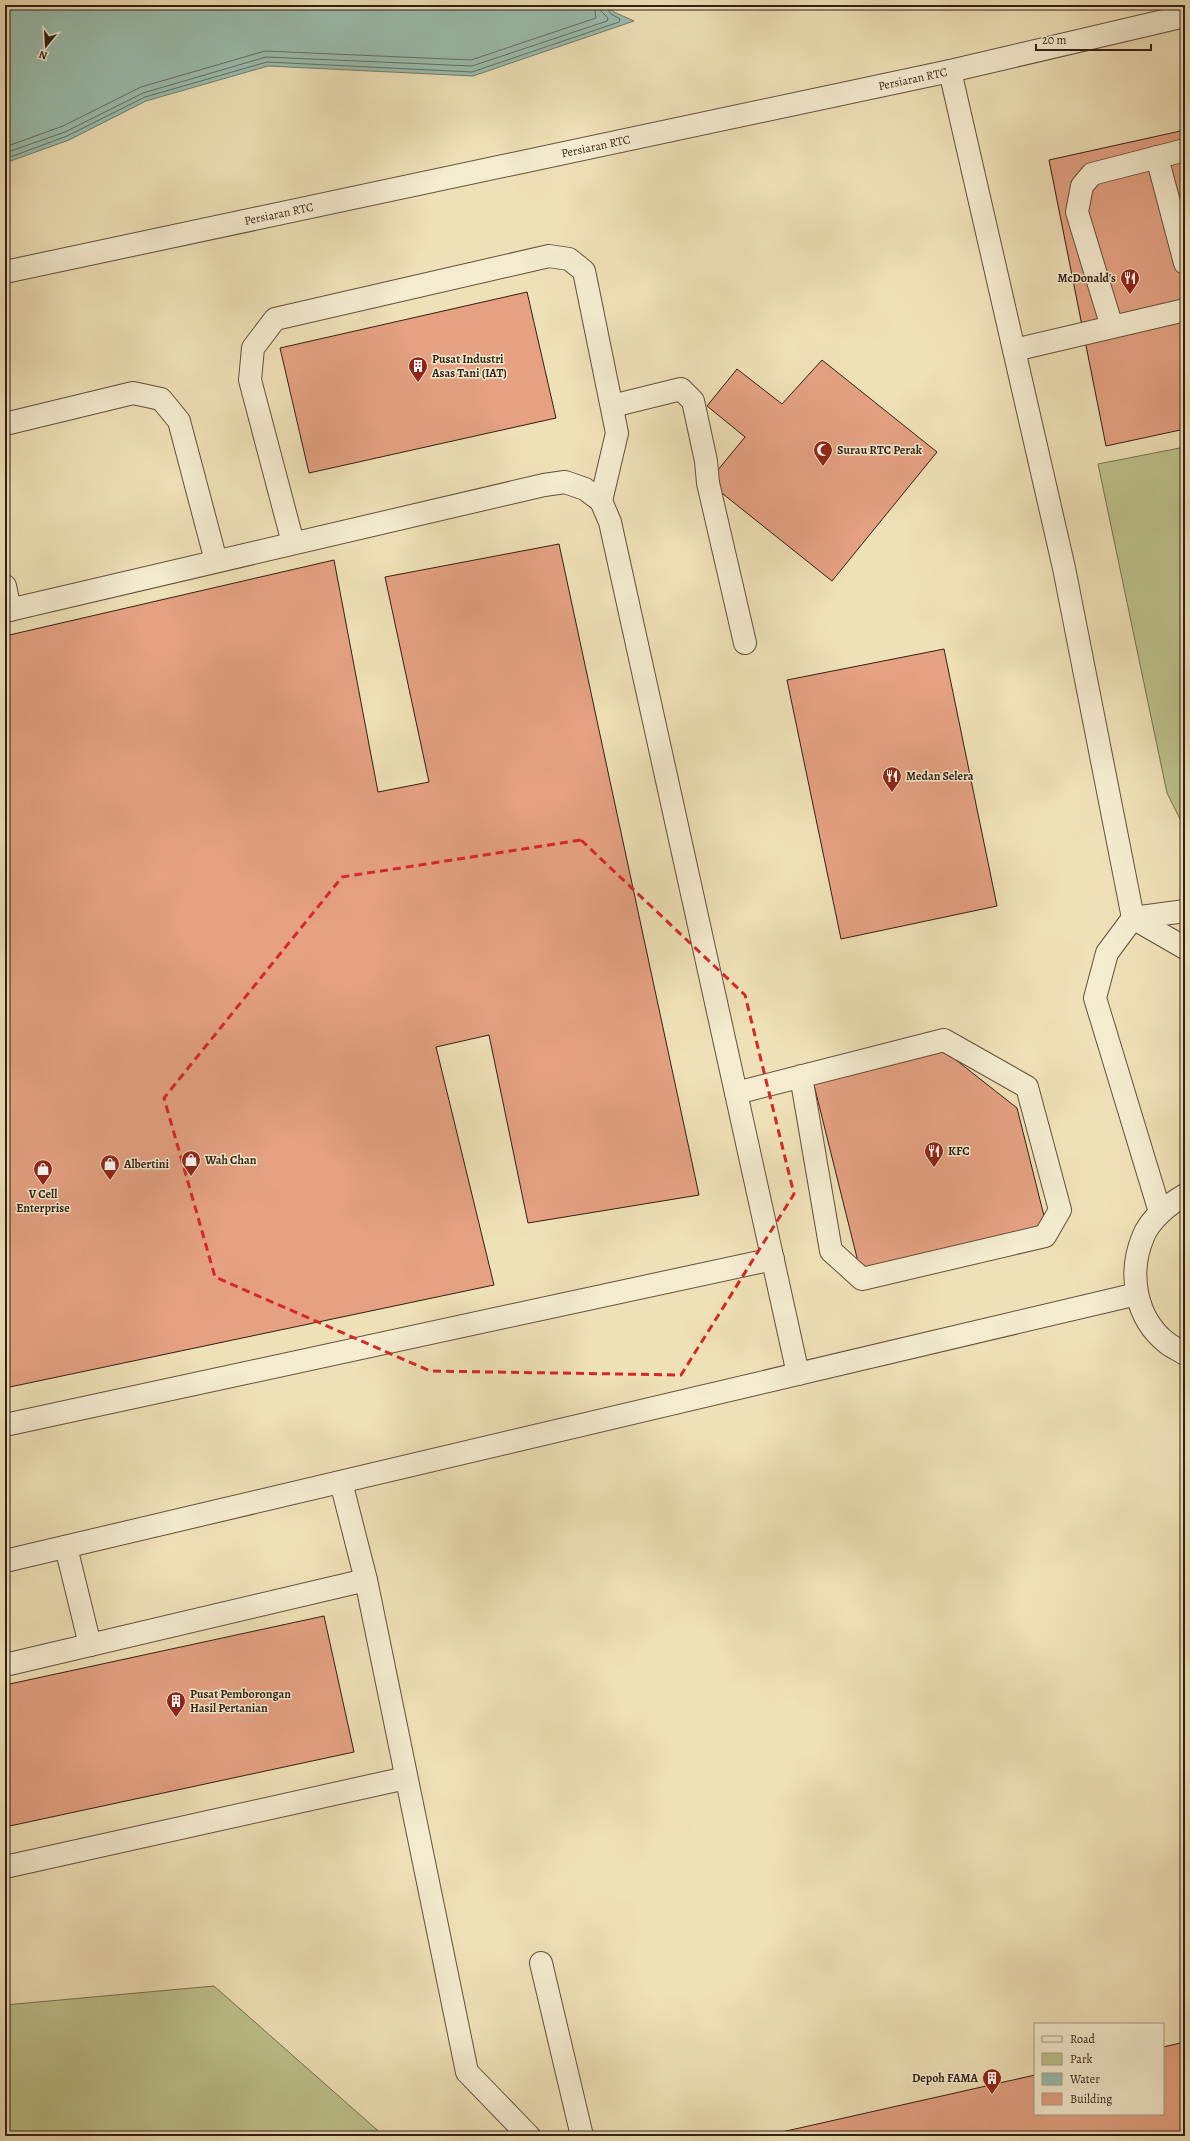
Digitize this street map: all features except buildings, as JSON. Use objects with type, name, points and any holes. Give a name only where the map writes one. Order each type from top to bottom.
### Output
[{"type":"street","name":"Persiaran RTC","points":[[5,272],[950,72],[1185,16]]},
{"type":"street","points":[[950,72],[1064,568],[1133,918],[1185,948]]},
{"type":"street","points":[[1112,327],[1077,212],[1082,186],[1092,174],[1185,150]]},
{"type":"street","points":[[1157,157],[1185,263]]},
{"type":"street","points":[[293,543],[250,380],[253,348],[275,319],[549,256],[569,259],[584,271],[617,433],[601,501]]},
{"type":"street","points":[[1014,350],[1185,310]]},
{"type":"street","points":[[612,406],[680,389],[693,401],[706,461],[708,483],[745,644]]},
{"type":"street","points":[[5,424],[133,393],[160,400],[179,421],[216,561]]},
{"type":"street","points":[[5,586],[8,610],[544,485],[565,482],[585,490],[601,501],[610,522],[798,1374]]},
{"type":"street","points":[[1160,1212],[1095,998],[1107,953],[1133,918],[1185,911]]},
{"type":"street","points":[[736,1093],[801,1076],[944,1040],[1028,1087],[1060,1210],[1045,1236],[862,1279],[831,1251],[801,1076]]},
{"type":"street","points":[[1185,1195],[1160,1212],[1143,1236],[1135,1265],[1136,1294],[1147,1321],[1166,1343],[1185,1354]]},
{"type":"street","points":[[5,1425],[773,1259]]},
{"type":"street","points":[[5,1561],[1136,1294]]},
{"type":"street","points":[[342,1482],[366,1580],[467,2072],[529,2136]]},
{"type":"street","points":[[66,1547],[90,1645]]},
{"type":"street","points":[[5,1665],[366,1580]]},
{"type":"street","points":[[5,1867],[406,1778]]},
{"type":"street","points":[[541,1962],[582,2136]]},
{"type":"highlighted area","points":[[581,840],[745,995],[794,1194],[681,1375],[430,1371],[215,1277],[164,1098],[342,877]]},
{"type":"green space","points":[[1185,447],[1185,829],[1167,793],[1098,464]]},
{"type":"green space","points":[[214,1986],[384,2136],[5,2136],[5,2005]]},
{"type":"water","points":[[5,5],[608,5],[614,12],[634,21],[473,76],[268,66],[146,101],[69,140],[5,163]]},
{"type":"place","name":"McDonald's","points":[[1130,295]]},
{"type":"place","name":"Pusat Industri Asas Tani (IAT)","points":[[418,383]]},
{"type":"place","name":"Surau RTC Perak","points":[[823,467]]},
{"type":"place","name":"Medan Selera","points":[[892,793]]},
{"type":"place","name":"KFC","points":[[934,1168]]},
{"type":"place","name":"Wah Chan","points":[[191,1177]]},
{"type":"place","name":"Albertini","points":[[110,1181]]},
{"type":"place","name":"V Cell Enterprise","points":[[43,1186]]},
{"type":"place","name":"Pusat Pemborongan Hasil Pertanian","points":[[176,1718]]},
{"type":"place","name":"Depoh FAMA","points":[[992,2095]]}]
